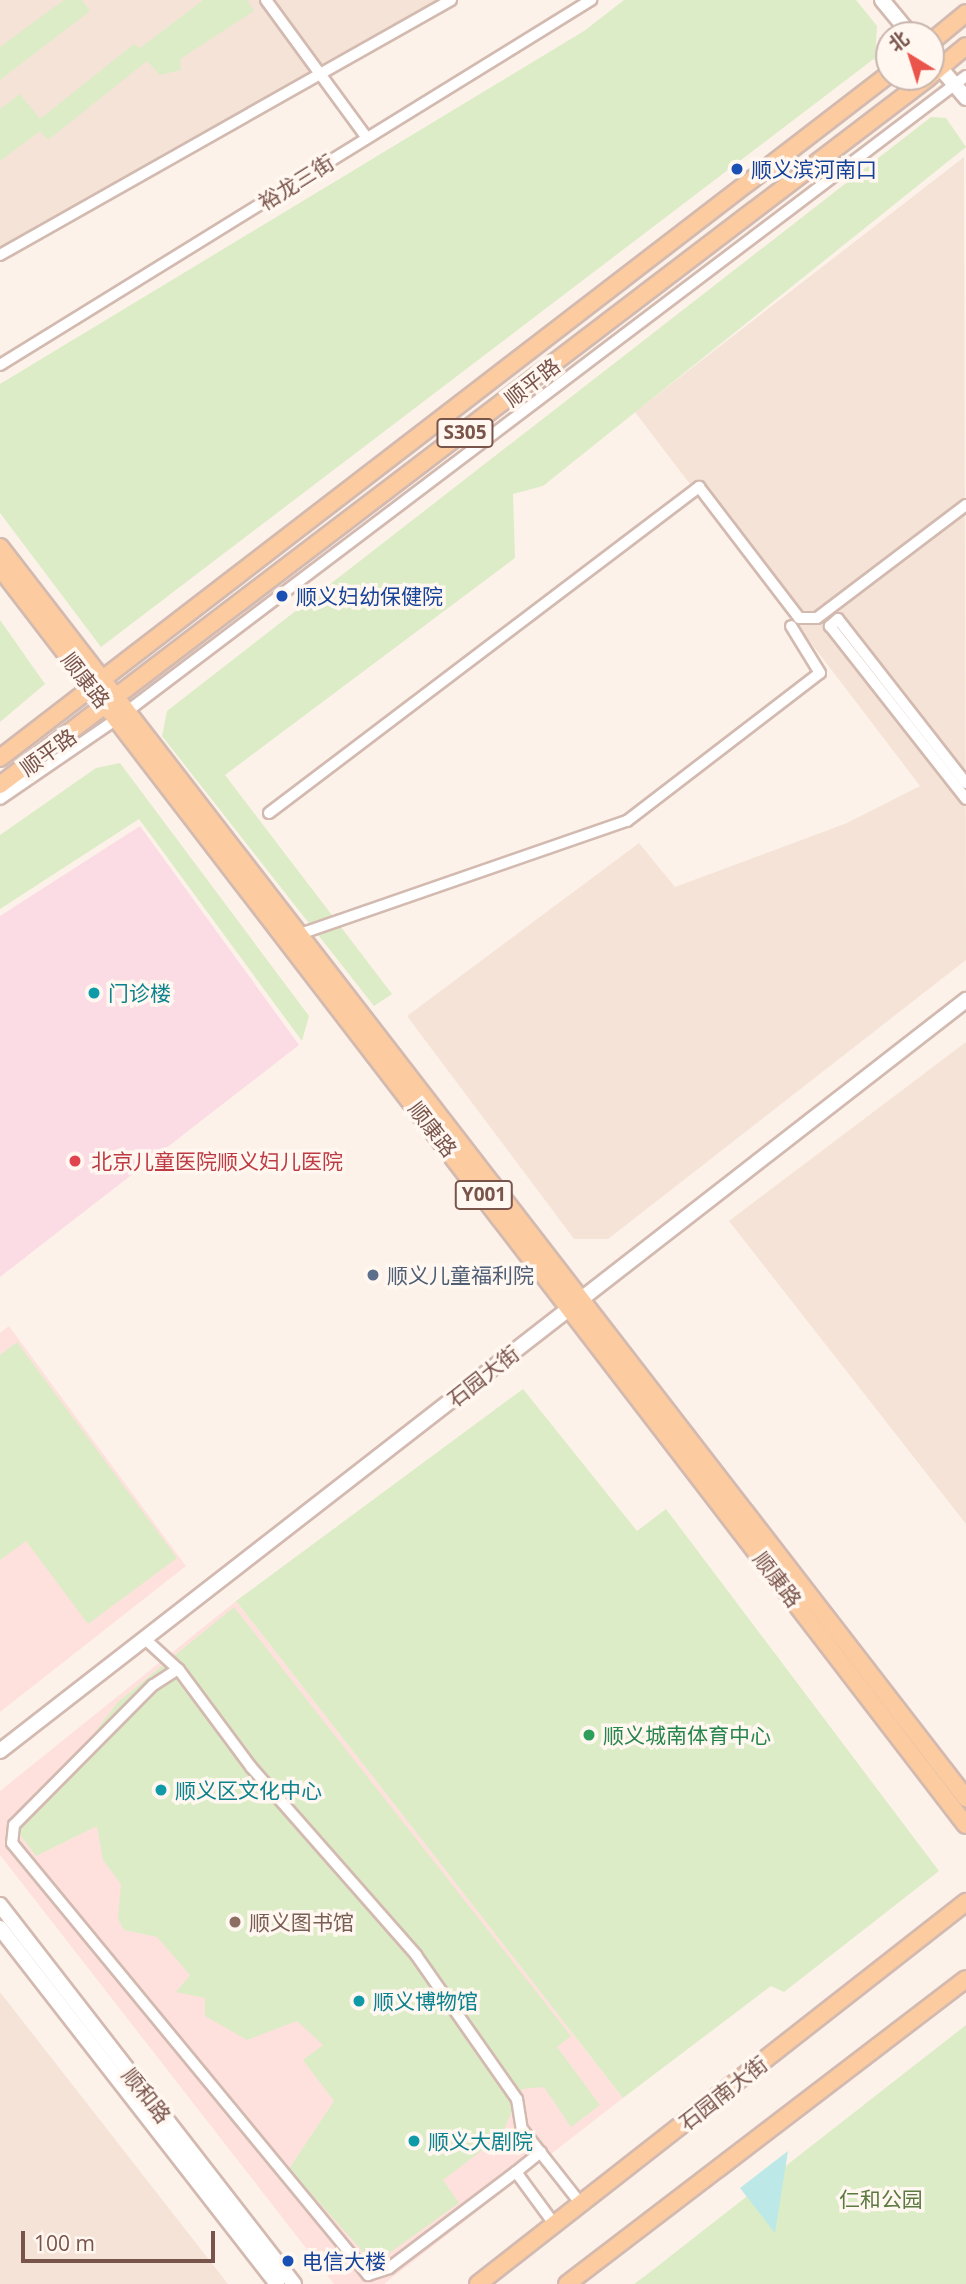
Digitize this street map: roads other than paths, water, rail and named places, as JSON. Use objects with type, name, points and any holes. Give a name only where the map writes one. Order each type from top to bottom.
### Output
[{"type":"main road","points":[[945,30],[966,13]]},
{"type":"main road","name":"顺平路","points":[[945,61],[966,47]]},
{"type":"main road","name":"顺平路","points":[[0,758],[99,686],[875,85]]},
{"type":"main road","name":"顺平路","points":[[0,785],[117,709],[905,91]]},
{"type":"main road","name":"顺康路","points":[[0,547],[99,686]]},
{"type":"main road","name":"顺康路","points":[[0,568],[99,686],[577,1303],[966,1798]]},
{"type":"main road","name":"顺康路","points":[[117,709],[300,934],[966,1825]]},
{"type":"main road","name":"石园南大街","points":[[478,2284],[966,1902]]},
{"type":"main road","points":[[567,2284],[966,1979]]},
{"type":"street","points":[[266,0],[368,138]]},
{"type":"street","points":[[0,255],[451,0]]},
{"type":"street","name":"裕龙三街","points":[[0,365],[591,0]]},
{"type":"street","points":[[883,0],[900,21]]},
{"type":"street","points":[[0,799],[961,81],[966,98]]},
{"type":"street","points":[[269,813],[699,487],[799,618],[817,618],[966,505]]},
{"type":"street","points":[[966,783],[834,622],[966,799]]},
{"type":"street","points":[[300,934],[627,821],[820,673],[791,626]]},
{"type":"street","name":"石园大街","points":[[0,1751],[966,1000]]},
{"type":"street","points":[[143,1640],[178,1669],[251,1767],[416,1955],[517,2099],[522,2129],[582,2204]]},
{"type":"street","points":[[143,1640],[159,1669],[153,1685]]},
{"type":"street","points":[[178,1669],[153,1685],[14,1825],[12,1843],[368,2275],[389,2268],[541,2152]]},
{"type":"street","name":"顺和路","points":[[0,1905],[294,2284]]},
{"type":"street","name":"顺和路","points":[[0,1928],[277,2284]]},
{"type":"street","points":[[516,2172],[555,2225]]},
{"type":"water","points":[[788,2151],[775,2233],[740,2188]]},
{"type":"place","name":"顺义滨河南口","points":[[737,169]]},
{"type":"place","name":"顺义妇幼保健院","points":[[282,596]]},
{"type":"place","name":"门诊楼","points":[[94,993]]},
{"type":"place","name":"北京儿童医院顺义妇儿医院","points":[[75,1161]]},
{"type":"place","name":"顺义儿童福利院","points":[[373,1275]]},
{"type":"place","name":"顺义城南体育中心","points":[[589,1735]]},
{"type":"place","name":"顺义区文化中心","points":[[161,1790]]},
{"type":"place","name":"顺义图书馆","points":[[235,1922]]},
{"type":"place","name":"顺义博物馆","points":[[359,2001]]},
{"type":"place","name":"顺义大剧院","points":[[414,2141]]},
{"type":"place","name":"电信大楼","points":[[288,2261]]},
{"type":"park label","name":"仁和公园","points":[[881,2199]]}]
